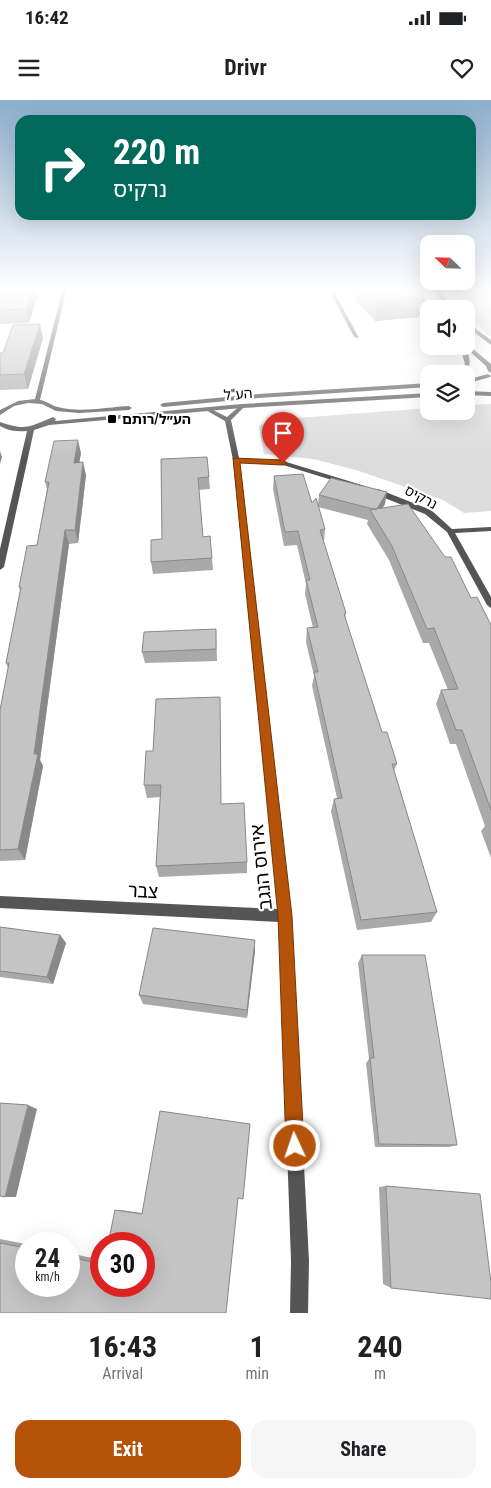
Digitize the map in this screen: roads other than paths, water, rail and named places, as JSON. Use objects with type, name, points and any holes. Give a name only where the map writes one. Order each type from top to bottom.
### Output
[{"type":"street","points":[[1,411],[19,403],[37,402],[51,345]]},
{"type":"street","points":[[475,354],[488,365],[491,385]]},
{"type":"street","points":[[475,379],[490,373]]},
{"type":"street","name":"הע\"ל","points":[[37,402],[46,403],[56,409],[79,411],[143,408],[258,396],[420,385]]},
{"type":"street","points":[[475,393],[491,394]]},
{"type":"street","name":"הע\"ל","points":[[31,429],[49,423],[207,409],[420,396]]},
{"type":"street","points":[[207,409],[228,420],[242,406]]},
{"type":"street","points":[[49,423],[57,414],[56,409]]},
{"type":"street","name":"אירוס הנגב","points":[[228,420],[236,460],[285,916],[300,1261],[299,1313]]},
{"type":"street","points":[[0,567],[31,429],[1,426]]},
{"type":"street","name":"נרקיס","points":[[236,460],[283,463],[393,496],[428,512],[450,532],[491,605]]},
{"type":"street","points":[[450,532],[491,529]]},
{"type":"street","name":"צבר","points":[[0,902],[285,916]]},
{"type":"place","name":"הע״ל/רותם","points":[[112,419]]}]
